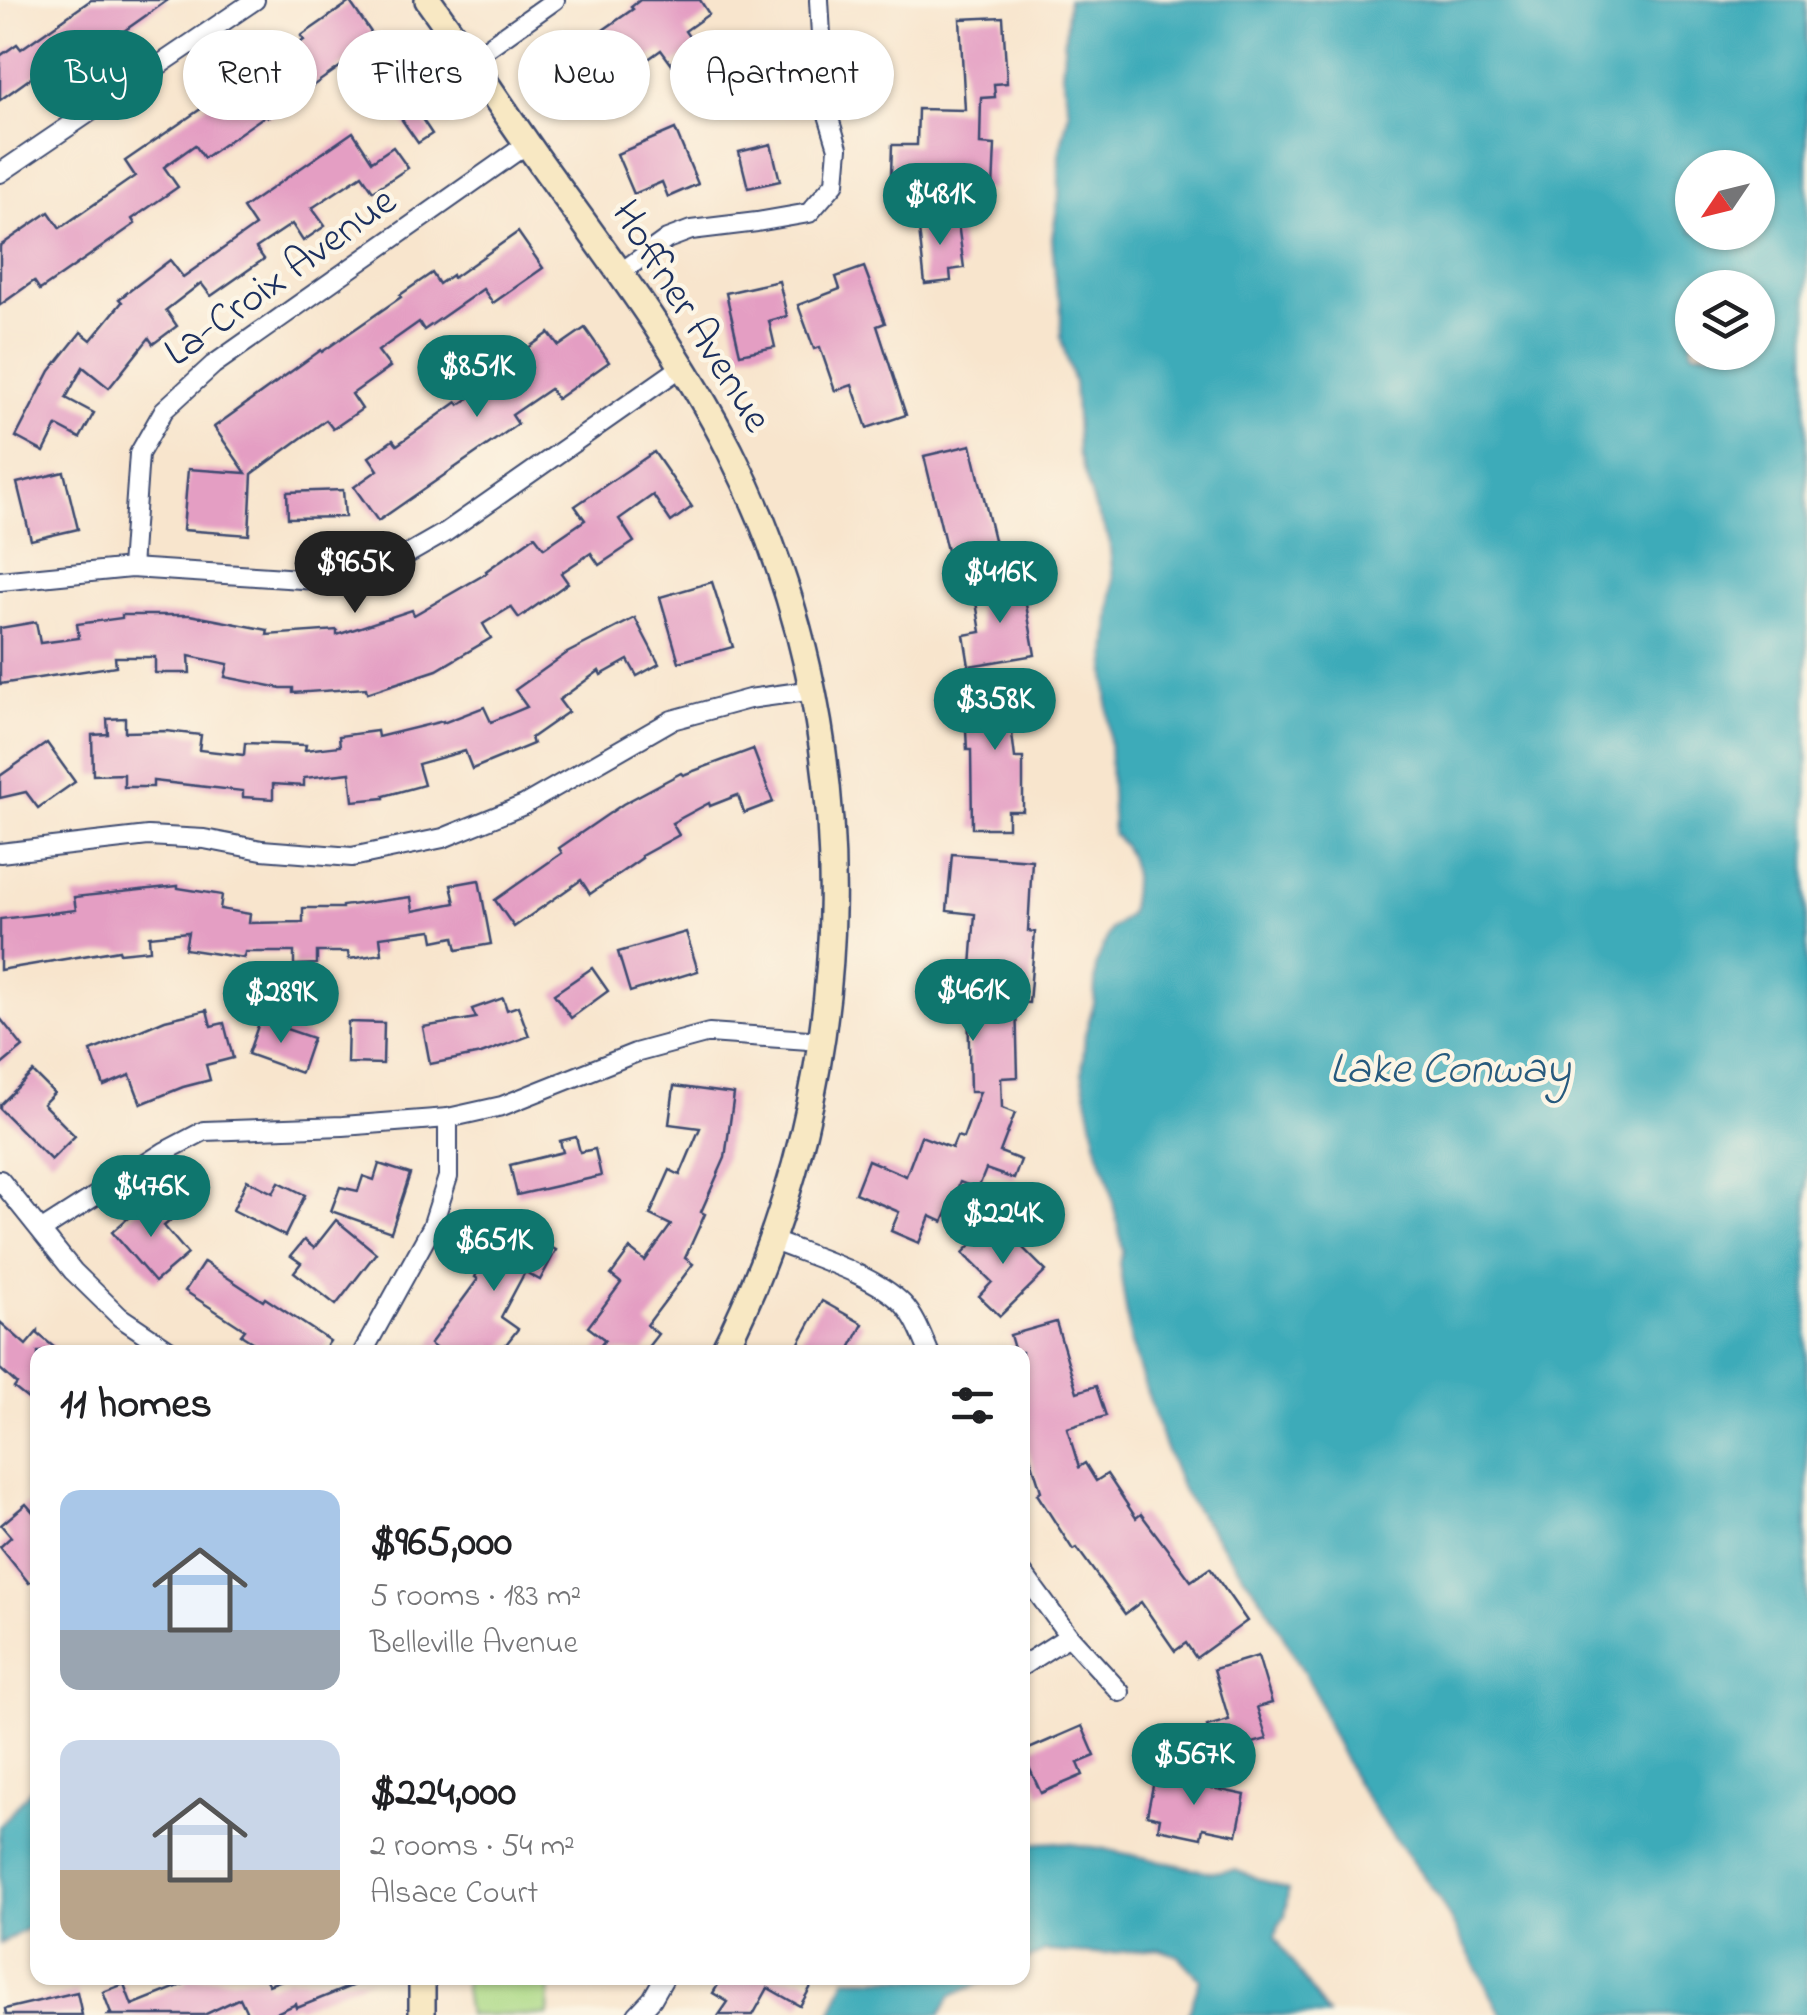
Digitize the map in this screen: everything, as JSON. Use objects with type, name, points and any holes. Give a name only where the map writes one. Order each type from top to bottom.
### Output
[{"type":"main road","name":"Hoffner Avenue","points":[[428,0],[449,30]]},
{"type":"main road","name":"Hoffner Avenue","points":[[498,101],[684,366],[730,450],[759,512],[790,596],[814,690],[833,866],[833,937],[822,1041],[793,1171],[771,1240],[726,1345]]},
{"type":"main road","points":[[422,1985],[422,2015]]},
{"type":"street","points":[[0,173],[255,0]]},
{"type":"street","points":[[498,40],[555,0]]},
{"type":"street","points":[[620,273],[667,239],[691,230],[810,212],[835,183],[838,148],[825,106],[819,0]]},
{"type":"street","name":"La-Croix Avenue","points":[[131,568],[139,454],[164,410],[213,365],[527,144]]},
{"type":"street","points":[[0,581],[131,568],[333,580],[385,567],[446,532],[684,366]]},
{"type":"street","points":[[0,853],[148,836],[352,856],[443,838],[524,805],[672,720],[749,699],[814,690]]},
{"type":"street","points":[[42,1230],[204,1131],[448,1118],[502,1106],[635,1053],[709,1034],[822,1041]]},
{"type":"street","points":[[367,1345],[432,1227],[448,1178],[448,1118]]},
{"type":"street","points":[[0,1180],[73,1271],[120,1317],[162,1345]]},
{"type":"street","points":[[771,1240],[876,1282],[904,1305],[925,1345]]},
{"type":"street","points":[[1030,1583],[1068,1636],[1120,1692]]},
{"type":"street","points":[[1030,1661],[1068,1636]]},
{"type":"street","points":[[637,2015],[660,1985]]},
{"type":"green space","points":[[550,1985],[548,2015],[468,2015],[464,1988]]},
{"type":"water","name":"Lake Conway","points":[[1068,0],[1807,0],[1807,2015],[1502,2015],[1437,1895],[1355,1781],[1314,1690],[1265,1604],[1184,1494],[1164,1444],[1131,1344],[1119,1263],[1123,1251],[1082,1073],[1085,1034],[1094,1004],[1096,964],[1110,930],[1129,914],[1133,881],[1131,861],[1113,834],[1106,670],[1113,579],[1109,539],[1078,453],[1074,383],[1061,339],[1061,303],[1056,289],[1052,238],[1059,196],[1059,154],[1069,112],[1062,74]]},
{"type":"water","points":[[30,1790],[30,1927],[0,1944],[0,1826]]},
{"type":"water","points":[[1057,1842],[1100,1848],[1210,1872],[1235,1870],[1288,1890],[1285,1917],[1275,1937],[1328,2015],[1188,2015],[1200,1979],[1179,1956],[1159,1949],[1094,1954],[1045,1951],[1030,1958],[1030,1844]]},
{"type":"water","points":[[843,1985],[976,1985],[951,1996],[940,2015],[831,2015]]},
{"type":"building","points":[[91,0],[168,0],[125,30],[48,30]]},
{"type":"building","points":[[640,0],[700,0],[709,14],[686,30],[670,30],[670,62],[661,50],[650,58],[650,30],[603,30]]},
{"type":"building","points":[[350,2],[369,30],[337,30],[337,69],[317,83],[317,30],[310,30]]},
{"type":"building","points":[[1003,17],[1007,83],[994,84],[995,97],[981,98],[980,144],[995,145],[993,189],[923,187],[923,175],[891,174],[892,145],[917,145],[918,109],[965,110],[960,19]]},
{"type":"building","points":[[30,43],[30,79],[0,100],[0,56],[17,44],[21,49]]},
{"type":"building","points":[[185,120],[259,120],[204,158],[195,145],[164,167],[178,187],[132,219],[135,224],[40,290],[34,281],[0,305],[0,246],[49,212],[60,228],[135,176],[125,161]]},
{"type":"building","points":[[402,120],[423,120],[432,134],[418,143]]},
{"type":"building","points":[[675,129],[698,184],[668,197],[662,182],[634,194],[617,154]]},
{"type":"building","points":[[353,132],[372,161],[393,147],[408,168],[373,191],[362,175],[312,208],[325,226],[303,241],[292,224],[256,248],[264,259],[211,296],[201,283],[166,310],[177,326],[153,344],[149,338],[109,388],[83,367],[66,398],[94,413],[80,438],[57,426],[44,452],[16,437],[50,371],[81,332],[91,340],[122,302],[119,299],[170,260],[183,277],[255,226],[243,208]]},
{"type":"building","points":[[771,144],[780,181],[748,188],[739,152]]},
{"type":"building","points":[[957,216],[964,268],[950,270],[951,281],[925,284],[918,220]]},
{"type":"building","points":[[518,232],[543,268],[493,303],[483,289],[424,330],[419,322],[378,351],[390,367],[352,394],[362,409],[333,429],[326,420],[252,474],[249,535],[183,530],[188,469],[246,473],[214,427],[432,273],[439,284],[452,275],[453,278]]},
{"type":"building","points":[[864,267],[885,323],[877,326],[906,415],[867,428],[852,385],[835,391],[820,347],[814,349],[798,305],[840,289],[836,277]]},
{"type":"building","points":[[779,281],[787,316],[769,321],[775,347],[740,354],[726,293]]},
{"type":"building","points":[[585,328],[609,362],[557,399],[550,389],[512,415],[518,424],[378,521],[354,487],[378,470],[369,457],[393,440],[397,445],[457,402],[459,405],[490,383],[486,378],[549,333],[559,346]]},
{"type":"building","points":[[971,445],[998,556],[951,567],[924,456]]},
{"type":"building","points":[[654,452],[692,507],[671,522],[653,495],[619,519],[634,542],[599,565],[591,553],[561,573],[568,583],[519,618],[511,607],[483,624],[491,638],[437,670],[367,693],[366,688],[293,693],[293,688],[225,677],[228,664],[189,656],[190,673],[155,673],[155,657],[115,657],[116,666],[0,684],[0,628],[36,622],[40,643],[79,638],[77,624],[122,615],[190,615],[268,630],[267,635],[337,630],[337,635],[412,610],[414,615],[487,573],[535,536],[544,548],[585,520],[575,506]]},
{"type":"building","points":[[64,472],[78,529],[31,540],[17,483]]},
{"type":"building","points":[[343,490],[345,517],[288,518],[287,492]]},
{"type":"building","points":[[712,582],[733,647],[679,662],[660,597]]},
{"type":"building","points":[[1022,582],[1035,655],[969,666],[964,635],[981,632],[974,590]]},
{"type":"building","points":[[635,618],[659,664],[637,676],[628,660],[601,675],[599,671],[559,700],[568,712],[531,738],[533,744],[472,769],[465,751],[418,764],[424,785],[384,798],[353,801],[350,773],[304,778],[304,786],[273,784],[273,799],[243,797],[243,791],[153,781],[153,787],[124,787],[124,774],[93,775],[92,735],[108,734],[107,719],[125,718],[125,732],[201,735],[199,750],[244,755],[245,743],[306,745],[305,750],[340,746],[339,736],[377,731],[378,737],[443,723],[484,707],[491,722],[527,707],[515,690],[567,653]]},
{"type":"building","points":[[1029,685],[1032,715],[1010,717],[1015,758],[1023,758],[1023,811],[1008,811],[1008,828],[972,828],[971,750],[967,750],[964,690]]},
{"type":"building","points":[[47,743],[75,782],[38,808],[26,792],[0,798],[0,776]]},
{"type":"building","points":[[753,749],[773,802],[744,813],[738,795],[710,806],[709,803],[672,823],[679,835],[641,856],[590,894],[581,880],[514,927],[495,900],[562,853],[559,848],[623,804],[681,773]]},
{"type":"building","points":[[952,854],[1032,860],[1028,931],[1035,932],[1029,1003],[1016,1002],[1018,1077],[1001,1078],[1002,1108],[1015,1113],[1000,1152],[1021,1160],[1014,1179],[986,1169],[978,1189],[960,1182],[943,1222],[930,1216],[919,1243],[891,1231],[899,1212],[855,1193],[868,1160],[906,1176],[921,1136],[952,1148],[957,1136],[963,1138],[980,1092],[970,1092],[968,998],[947,997],[949,965],[971,966],[975,914],[947,911]]},
{"type":"building","points":[[479,880],[491,944],[457,950],[454,937],[434,941],[432,930],[380,937],[382,954],[349,959],[348,952],[317,952],[317,964],[294,965],[294,952],[245,952],[244,958],[185,949],[188,932],[149,936],[150,950],[119,950],[0,970],[0,919],[76,910],[74,897],[178,886],[222,895],[220,909],[250,914],[249,923],[303,922],[303,908],[342,908],[411,897],[413,911],[455,903],[451,885]]},
{"type":"building","points":[[686,932],[698,971],[630,992],[618,952]]},
{"type":"building","points":[[592,968],[608,991],[571,1018],[554,994]]},
{"type":"building","points":[[503,998],[507,1010],[518,1006],[529,1036],[481,1054],[430,1064],[423,1027],[476,1018],[472,1009]]},
{"type":"building","points":[[207,1010],[211,1026],[224,1023],[233,1058],[206,1065],[210,1080],[141,1104],[130,1075],[104,1086],[91,1051],[165,1020]]},
{"type":"building","points":[[0,1018],[23,1047],[0,1066]]},
{"type":"building","points":[[260,1020],[313,1038],[301,1073],[248,1054]]},
{"type":"building","points":[[348,1022],[384,1023],[383,1064],[347,1063]]},
{"type":"building","points":[[33,1072],[54,1093],[43,1104],[75,1136],[51,1160],[0,1109]]},
{"type":"building","points":[[674,1086],[734,1094],[725,1158],[685,1258],[693,1264],[647,1325],[658,1334],[649,1345],[601,1345],[605,1340],[588,1327],[621,1283],[611,1275],[630,1249],[645,1261],[671,1225],[650,1215],[670,1170],[680,1175],[700,1128],[669,1124]]},
{"type":"building","points":[[576,1137],[580,1152],[595,1149],[601,1176],[517,1195],[510,1165],[563,1152],[560,1141]]},
{"type":"building","points":[[379,1164],[410,1174],[391,1232],[331,1211],[340,1187],[358,1191],[363,1176],[374,1180]]},
{"type":"building","points":[[247,1180],[273,1193],[279,1182],[305,1195],[285,1236],[233,1210]]},
{"type":"building","points":[[153,1196],[172,1219],[164,1226],[188,1254],[155,1282],[112,1232]]},
{"type":"building","points":[[336,1220],[376,1253],[336,1305],[294,1272],[301,1263],[291,1256],[304,1240],[314,1248]]},
{"type":"building","points":[[995,1220],[1046,1271],[1000,1316],[979,1296],[992,1282],[963,1253]]},
{"type":"building","points":[[504,1222],[556,1250],[540,1280],[525,1272],[501,1317],[518,1329],[505,1345],[431,1345],[478,1279],[475,1277]]},
{"type":"building","points":[[204,1262],[330,1341],[327,1345],[257,1345],[241,1335],[245,1330],[185,1291]]},
{"type":"building","points":[[822,1301],[863,1324],[852,1345],[798,1345]]},
{"type":"building","points":[[0,1322],[26,1345],[38,1331],[51,1345],[30,1345],[30,1401],[0,1369]]},
{"type":"building","points":[[1056,1322],[1077,1392],[1096,1386],[1106,1416],[1067,1428],[1079,1467],[1085,1463],[1096,1481],[1107,1474],[1136,1518],[1141,1514],[1191,1581],[1210,1568],[1247,1621],[1196,1658],[1186,1643],[1175,1651],[1141,1602],[1125,1614],[1077,1548],[1073,1550],[1037,1494],[1041,1491],[1030,1456],[1030,1345],[1013,1345],[1010,1335]]},
{"type":"building","points":[[26,1504],[30,1509],[29,1583],[0,1547],[11,1537],[1,1525]]},
{"type":"building","points":[[1258,1656],[1272,1703],[1257,1707],[1267,1739],[1215,1754],[1207,1726],[1229,1720],[1214,1669]]},
{"type":"building","points":[[1082,1726],[1095,1756],[1078,1763],[1083,1775],[1041,1793],[1030,1769],[1030,1749]]},
{"type":"building","points":[[1155,1776],[1245,1795],[1237,1835],[1203,1828],[1201,1838],[1158,1829],[1160,1818],[1147,1815]]},
{"type":"building","points":[[124,1985],[132,2005],[182,1985],[354,1985],[272,2015],[248,2015],[240,1998],[204,2015],[108,2015],[111,2013],[103,1992]]},
{"type":"building","points":[[718,1985],[812,1985],[800,2006],[768,1988],[753,2015],[719,2015],[728,2002],[713,1993]]},
{"type":"building","points":[[77,1992],[82,2015],[6,2015],[5,2009]]}]
